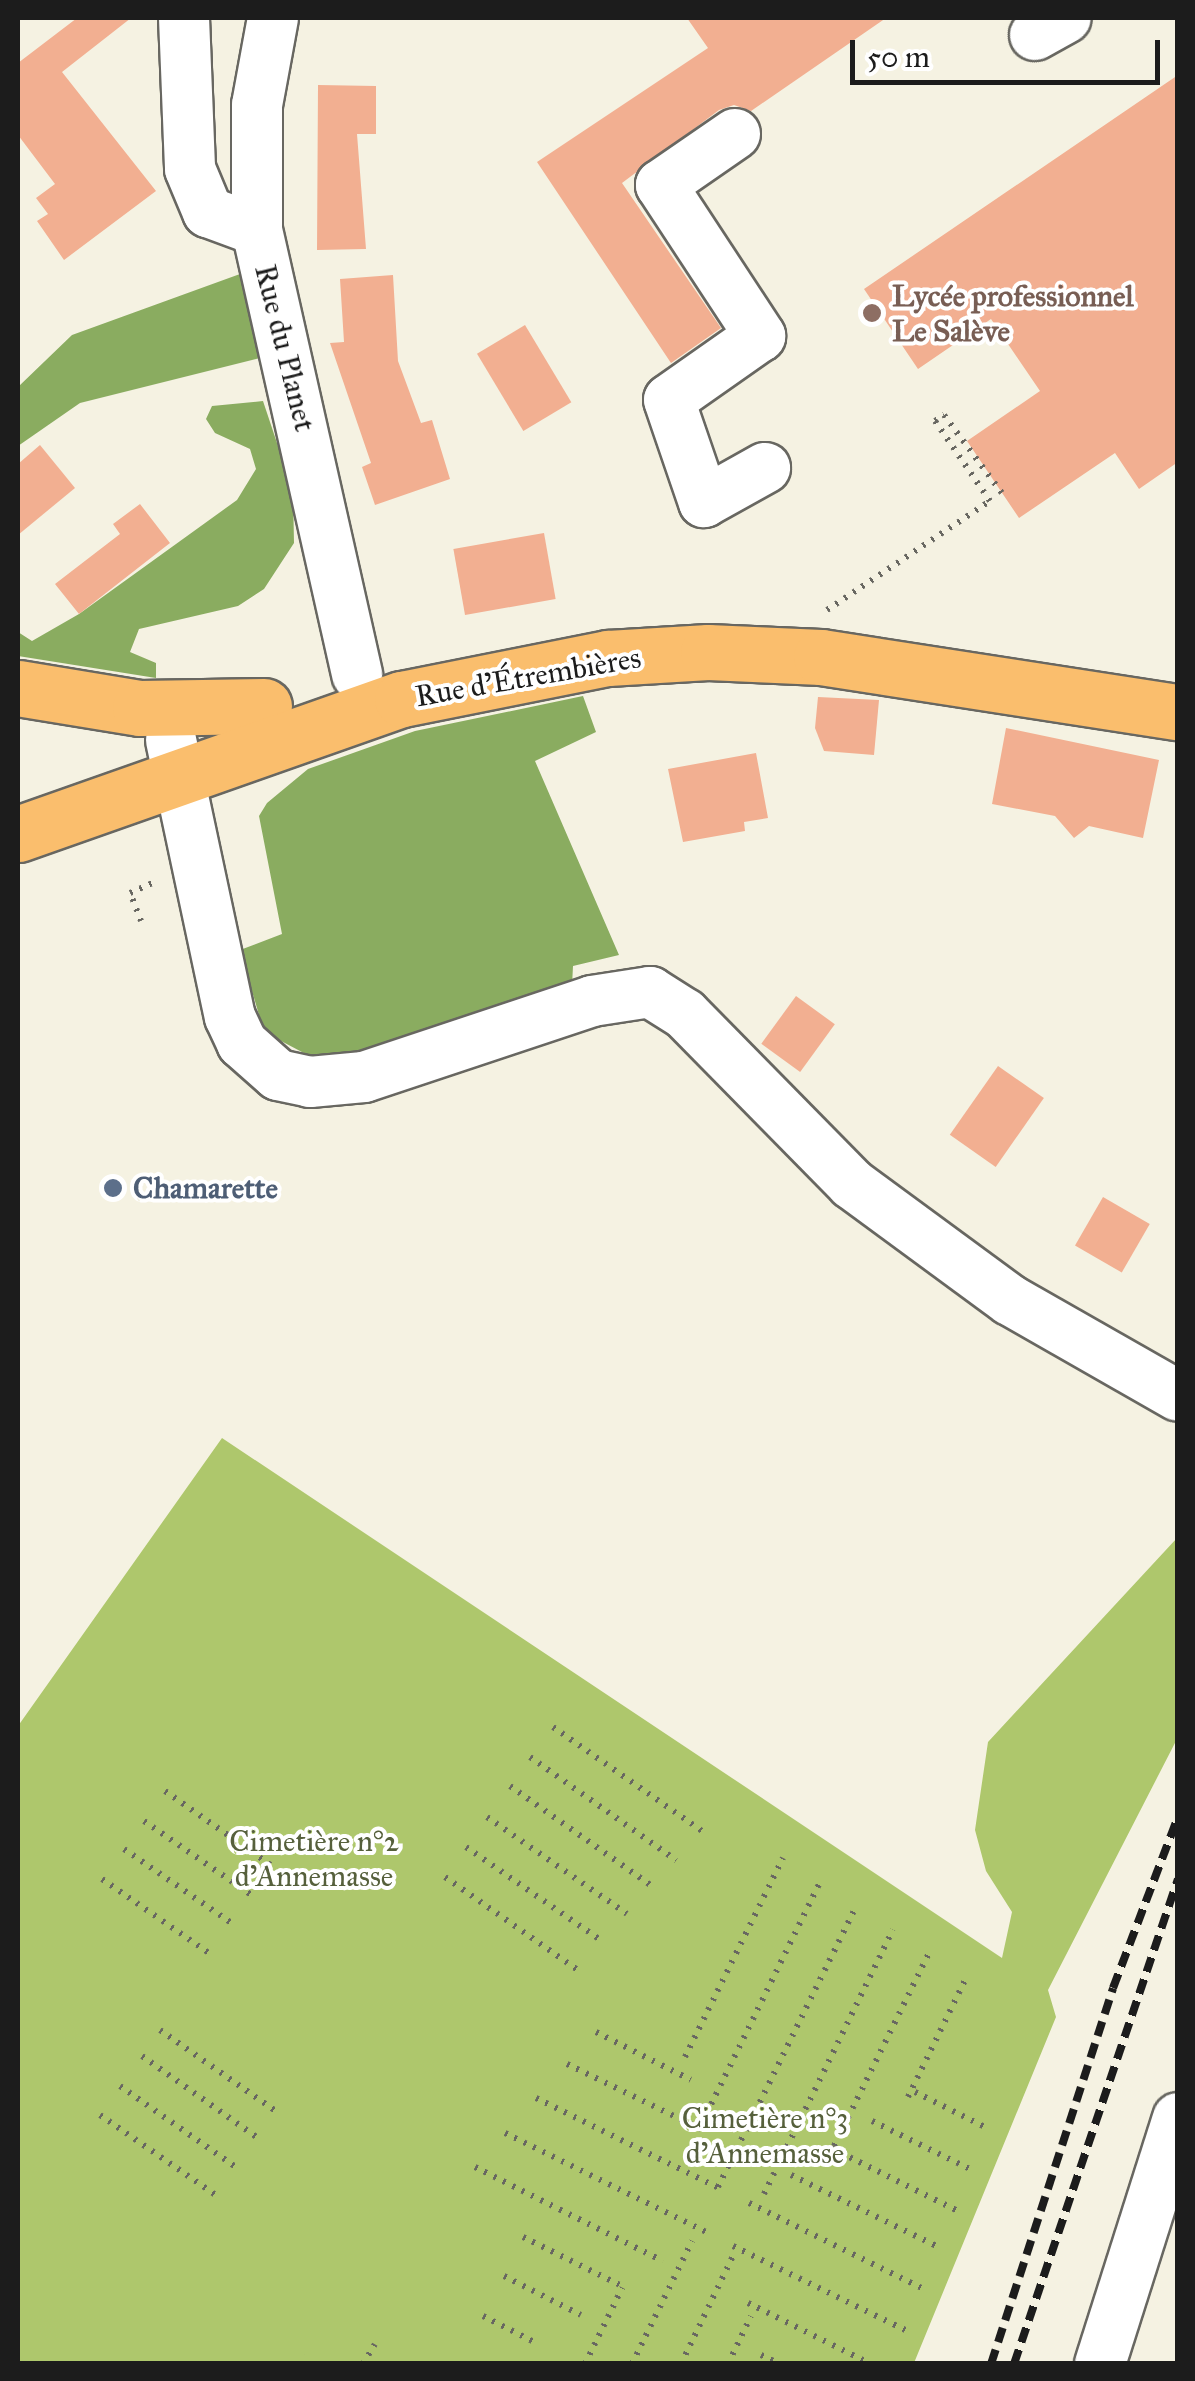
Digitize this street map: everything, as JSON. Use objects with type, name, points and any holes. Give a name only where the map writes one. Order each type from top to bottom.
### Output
[{"type":"main road","name":"Rue d'Étrembières","points":[[18,834],[174,758],[264,706],[358,675],[517,637],[686,619],[824,623],[1010,649],[1171,687]]},
{"type":"main road","name":"Rue d'Étrembières","points":[[18,796],[402,699],[573,663],[680,653],[820,657],[1171,687]]},
{"type":"main road","points":[[18,688],[140,708],[264,706]]},
{"type":"street","points":[[184,18],[190,168],[208,212],[257,230]]},
{"type":"street","name":"Rue du Planet","points":[[273,18],[257,105],[257,230],[358,675]]},
{"type":"street","points":[[735,134],[661,185],[760,336],[669,400],[704,502],[765,468]]},
{"type":"street","points":[[174,758],[230,1017],[242,1043],[278,1075],[310,1082],[364,1076],[592,1001],[650,992],[686,1014],[852,1184],[1010,1300],[1178,1396]]},
{"type":"street","points":[[1100,2364],[1178,2118]]},
{"type":"path","points":[[826,611],[990,501],[935,421],[944,415],[1002,492]]},
{"type":"path","points":[[141,921],[130,893],[150,884]]},
{"type":"path","points":[[552,1726],[702,1831]]},
{"type":"path","points":[[530,1757],[676,1860]]},
{"type":"path","points":[[510,1786],[652,1886]]},
{"type":"path","points":[[165,1791],[275,1868]]},
{"type":"path","points":[[487,1817],[627,1914]]},
{"type":"path","points":[[144,1821],[254,1898]]},
{"type":"path","points":[[466,1846],[603,1942]]},
{"type":"path","points":[[124,1849],[234,1926]]},
{"type":"path","points":[[686,2057],[783,1858]]},
{"type":"path","points":[[445,1877],[578,1970]]},
{"type":"path","points":[[102,1879],[212,1956]]},
{"type":"path","points":[[567,2064],[704,2127],[820,1882]]},
{"type":"path","points":[[536,2098],[719,2188],[856,1906]]},
{"type":"path","points":[[764,2194],[893,1930]]},
{"type":"path","points":[[929,1954],[833,2147],[956,2210]]},
{"type":"path","points":[[966,1978],[911,2094],[989,2129]]},
{"type":"path","points":[[160,2030],[277,2112]]},
{"type":"path","points":[[596,2032],[691,2080]]},
{"type":"path","points":[[142,2056],[258,2138]]},
{"type":"path","points":[[120,2086],[237,2168]]},
{"type":"path","points":[[100,2114],[217,2196]]},
{"type":"path","points":[[872,2120],[972,2170]]},
{"type":"path","points":[[505,2133],[706,2232]]},
{"type":"path","points":[[474,2168],[663,2261]]},
{"type":"path","points":[[792,2175],[941,2248]]},
{"type":"path","points":[[749,2203],[924,2289]]},
{"type":"path","points":[[523,2236],[623,2287],[585,2364]]},
{"type":"path","points":[[632,2364],[692,2242]]},
{"type":"path","points":[[680,2364],[734,2249],[907,2331]]},
{"type":"path","points":[[504,2276],[581,2315]]},
{"type":"path","points":[[748,2302],[871,2364]]},
{"type":"path","points":[[483,2316],[538,2344]]},
{"type":"path","points":[[728,2364],[751,2316]]},
{"type":"path","points":[[364,2364],[375,2344]]},
{"type":"path","points":[[762,2354],[780,2364]]},
{"type":"green space","points":[[240,274],[260,358],[80,403],[18,446],[18,387],[72,335]]},
{"type":"green space","points":[[263,401],[293,491],[294,543],[264,589],[238,606],[139,629],[130,652],[156,663],[156,678],[18,656],[18,632],[32,641],[79,614],[237,500],[256,469],[250,449],[215,433],[206,419],[212,406]]},
{"type":"green space","points":[[583,696],[596,732],[535,761],[619,955],[573,966],[572,986],[378,1056],[319,1061],[264,1032],[240,950],[282,934],[259,816],[267,803],[308,769],[415,731]]},
{"type":"green space","points":[[222,1438],[1002,1958],[1012,1912],[986,1871],[975,1830],[988,1742],[1177,1538],[1177,1739],[1048,1990],[1056,2017],[914,2363],[18,2362],[18,1726]]},
{"type":"building","points":[[77,18],[131,18],[62,72],[156,191],[64,260],[37,221],[48,214],[36,198],[55,184],[18,135],[18,63]]},
{"type":"building","points":[[687,18],[886,18],[751,111],[734,105],[719,110],[622,183],[721,328],[671,363],[537,162],[708,48]]},
{"type":"building","points":[[1178,75],[1178,462],[1139,489],[1115,453],[1019,518],[967,441],[1040,391],[991,319],[918,369],[864,289]]},
{"type":"building","points":[[318,85],[376,86],[376,134],[357,134],[366,249],[317,250]]},
{"type":"building","points":[[393,275],[398,361],[421,423],[432,420],[450,479],[375,505],[362,467],[371,463],[330,343],[344,342],[340,279]]},
{"type":"building","points":[[525,325],[571,402],[523,431],[477,354]]},
{"type":"building","points":[[40,445],[75,488],[18,535],[18,464]]},
{"type":"building","points":[[140,504],[170,543],[79,614],[55,584],[120,534],[113,524]]},
{"type":"building","points":[[544,533],[556,599],[465,615],[453,549]]},
{"type":"building","points":[[818,697],[879,700],[874,755],[824,751],[815,728]]},
{"type":"building","points":[[1006,728],[1159,760],[1143,838],[1089,826],[1074,838],[1055,816],[992,804]]},
{"type":"building","points":[[756,753],[768,818],[744,822],[745,831],[683,842],[668,769]]},
{"type":"building","points":[[796,996],[835,1024],[800,1072],[761,1044]]},
{"type":"building","points":[[998,1066],[1044,1098],[996,1167],[950,1135]]},
{"type":"building","points":[[1103,1197],[1150,1224],[1122,1272],[1075,1245]]},
{"type":"railway","points":[[991,2364],[1113,1988],[1178,1817]]},
{"type":"railway","points":[[1014,2364],[1178,1879]]},
{"type":"place","name":"Lycée professionnel Le Salève","points":[[872,313]]},
{"type":"place","name":"Chamarette","points":[[113,1188]]},
{"type":"park label","name":"Cimetière n°2 d'Annemasse","points":[[314,1858]]},
{"type":"park label","name":"Cimetière n°3 d'Annemasse","points":[[765,2135]]}]
